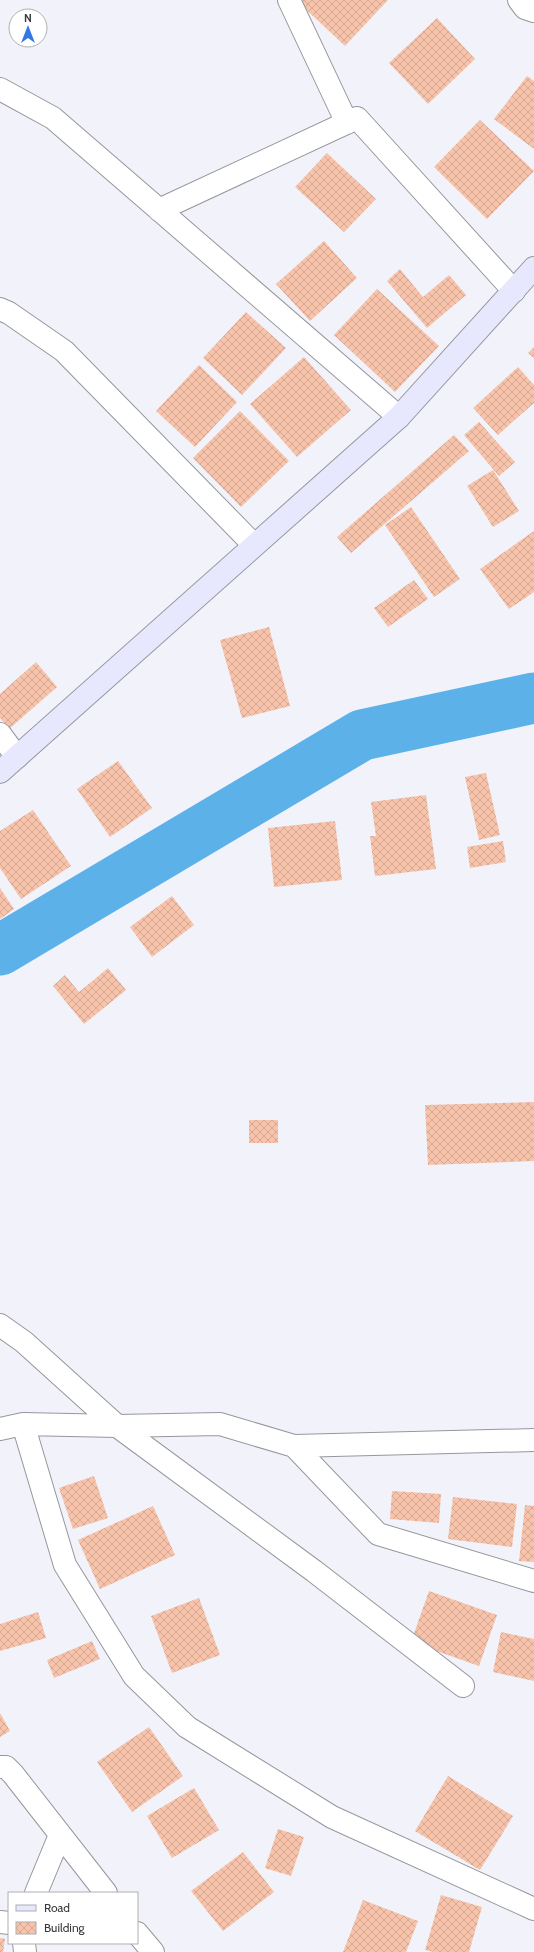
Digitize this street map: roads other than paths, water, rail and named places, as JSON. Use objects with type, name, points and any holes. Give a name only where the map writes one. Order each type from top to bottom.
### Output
[{"type":"street","points":[[289,0],[347,123]]},
{"type":"street","points":[[519,0],[525,8],[534,11]]},
{"type":"street","points":[[0,89],[52,118],[399,417]]},
{"type":"street","points":[[160,210],[357,118],[514,292]]},
{"type":"street","points":[[0,772],[399,417],[514,292],[534,268]]},
{"type":"street","points":[[0,309],[9,313],[64,351],[254,545]]},
{"type":"street","points":[[0,734],[17,757]]},
{"type":"street","points":[[0,1326],[24,1342],[117,1426],[314,1571],[463,1686]]},
{"type":"street","points":[[23,1424],[65,1565],[134,1676],[187,1727],[332,1817],[534,1910]]},
{"type":"street","points":[[0,1429],[23,1424],[117,1426],[220,1424],[294,1446],[534,1440]]},
{"type":"street","points":[[294,1446],[378,1534],[534,1581]]},
{"type":"street","points":[[0,1767],[6,1767],[13,1774],[105,1892]]},
{"type":"street","points":[[36,1892],[60,1835]]},
{"type":"street","points":[[138,1934],[153,1952]]},
{"type":"waterway","points":[[0,950],[362,735],[534,698]]}]
